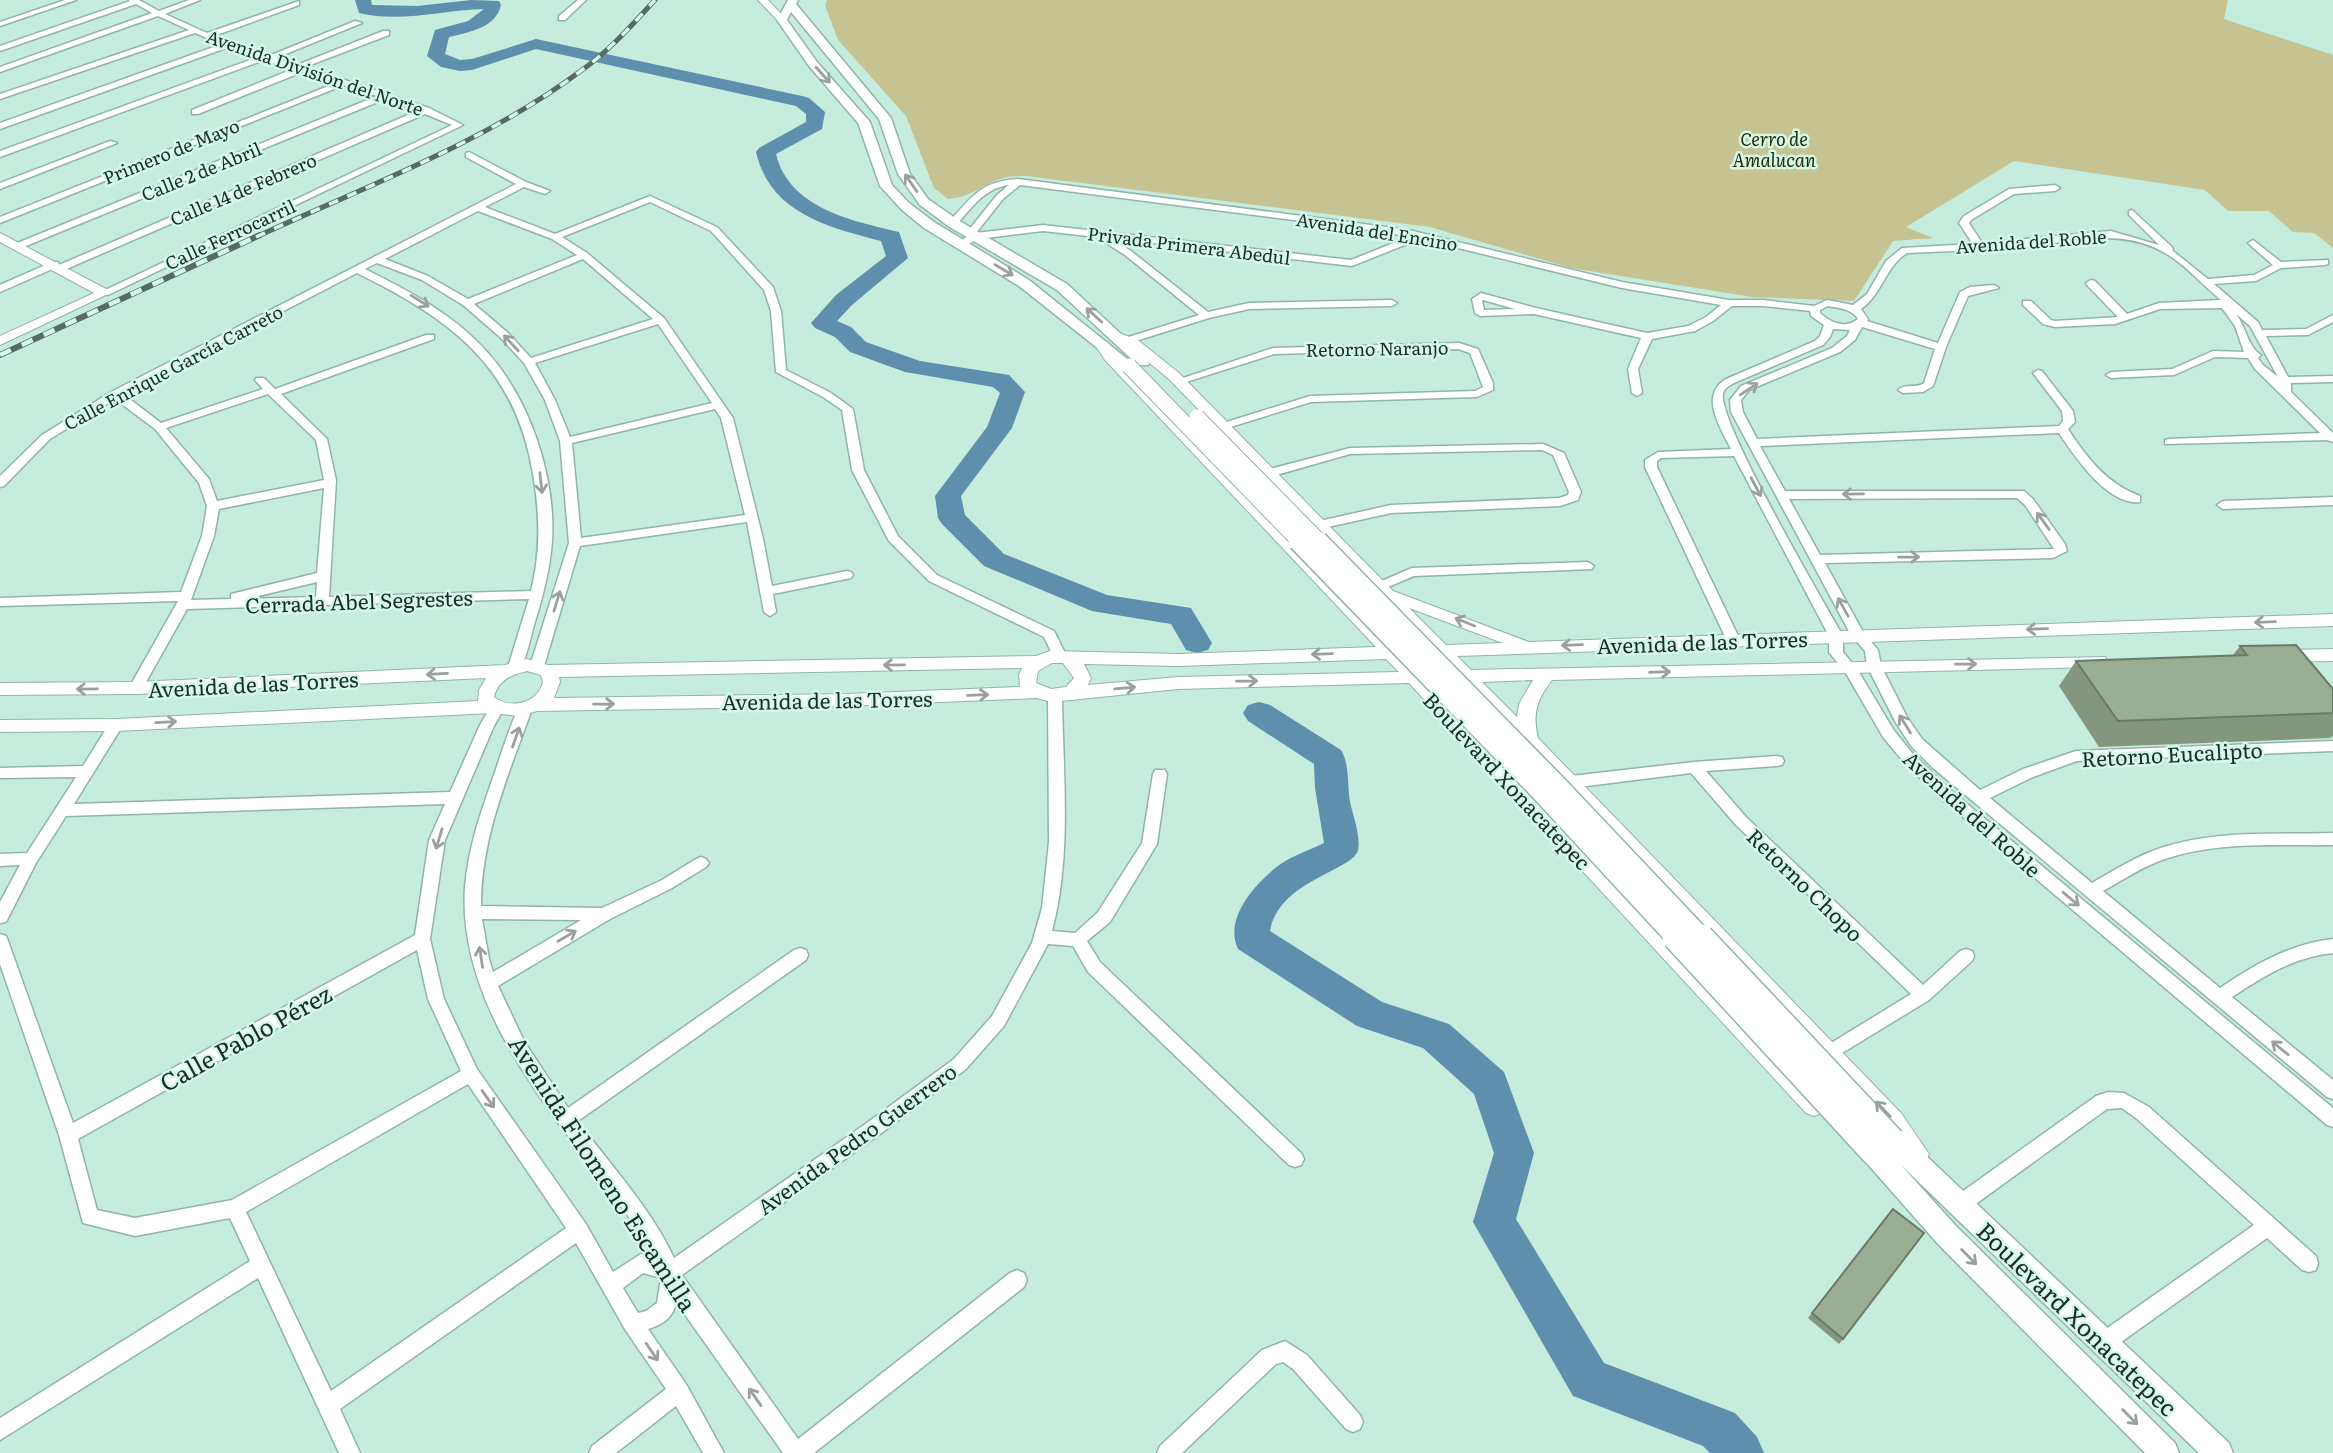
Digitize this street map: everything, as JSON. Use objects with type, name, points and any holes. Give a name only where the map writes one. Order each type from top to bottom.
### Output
[{"type":"main road","points":[[785,25],[800,17],[806,0]]},
{"type":"main road","points":[[785,25],[790,2]]},
{"type":"main road","name":"Boulevard Xonacatepec","points":[[790,2],[885,118],[905,174],[924,202],[953,223],[1062,287],[1118,341],[1136,364],[1541,792],[1883,1146],[1938,1183],[2219,1453]]},
{"type":"main road","name":"Boulevard Xonacatepec","points":[[785,25],[813,64],[864,122],[886,187],[905,206],[961,244],[1118,341],[1136,364]]},
{"type":"main road","name":"Boulevard Xonacatepec","points":[[1883,1146],[1921,1208],[2165,1453]]},
{"type":"street","points":[[0,24],[72,0]]},
{"type":"street","points":[[0,70],[196,0]]},
{"type":"street","points":[[763,0],[785,25]]},
{"type":"street","points":[[0,49],[135,1]]},
{"type":"street","name":"Avenida División del Norte","points":[[135,1],[226,45],[426,110],[459,125]]},
{"type":"street","points":[[570,1],[581,1]]},
{"type":"street","points":[[562,18],[581,1]]},
{"type":"street","points":[[206,36],[296,3]]},
{"type":"street","points":[[0,154],[358,23]]},
{"type":"street","points":[[0,97],[194,31]]},
{"type":"street","points":[[195,112],[386,33]]},
{"type":"street","points":[[0,126],[226,45]]},
{"type":"street","name":"Primero de Mayo","points":[[0,220],[342,83]]},
{"type":"street","name":"Calle 2 de Abril","points":[[18,246],[385,96]]},
{"type":"street","name":"Calle 14 de Febrero","points":[[0,289],[426,110]]},
{"type":"street","name":"Calle Ferrocarril","points":[[0,341],[459,125]]},
{"type":"street","points":[[0,186],[113,143]]},
{"type":"street","points":[[469,155],[523,184],[545,191]]},
{"type":"street","points":[[973,235],[1000,197],[1018,182]]},
{"type":"street","name":"Avenida del Encino","points":[[953,223],[973,197],[993,185],[1018,182],[1409,233],[1581,277],[1729,303],[1775,304],[1815,309],[1819,305],[1836,303],[1855,309]]},
{"type":"street","name":"Calle Enrique García Carreto","points":[[0,483],[46,437],[115,394],[523,184]]},
{"type":"street","points":[[1979,246],[1966,228],[1964,223],[1967,218],[2011,191],[2055,188]]},
{"type":"street","points":[[555,237],[650,198],[714,229],[769,289],[776,311],[781,372],[827,395],[847,409],[858,470],[893,538],[933,578],[1049,634],[1065,658],[1080,666],[1083,675],[1081,684],[1064,695],[1035,693],[1028,686],[1026,678],[1029,669],[1036,662],[1065,658]]},
{"type":"street","points":[[478,208],[555,237],[584,255],[660,320],[727,418],[770,611]]},
{"type":"street","points":[[2132,213],[2175,255]]},
{"type":"street","name":"Privada Primera Abedul","points":[[961,244],[973,235],[1043,228],[1352,263],[1404,242],[1409,233]]},
{"type":"street","points":[[1098,234],[1128,253],[1206,316]]},
{"type":"street","name":"Avenida del Roble","points":[[1855,309],[1871,299],[1889,260],[1895,254],[1918,248],[2023,244],[2075,235],[2111,234],[2145,242],[2175,255],[2261,333],[2286,385],[2332,437]]},
{"type":"street","points":[[1,238],[104,292]]},
{"type":"street","points":[[1128,253],[1150,239]]},
{"type":"street","points":[[2253,243],[2279,265]]},
{"type":"street","points":[[467,303],[584,255]]},
{"type":"street","points":[[379,260],[425,278],[467,303],[504,335],[529,362],[550,400],[566,441],[575,543],[543,668]]},
{"type":"street","points":[[2205,282],[2256,278],[2279,265],[2325,262]]},
{"type":"street","points":[[359,270],[402,290],[440,314],[474,342],[499,371],[520,402],[540,466],[545,525],[544,556],[535,595],[510,669]]},
{"type":"street","points":[[2091,283],[2125,318]]},
{"type":"street","points":[[1903,390],[1927,387],[1964,294],[1970,289],[1994,288]]},
{"type":"street","points":[[1534,311],[1480,313],[1477,299],[1481,296],[1534,311],[1647,335],[1671,334],[1702,327],[1729,303]]},
{"type":"street","points":[[2027,303],[2048,322],[2055,324],[2115,321],[2158,306],[2225,302]]},
{"type":"street","name":"Avenida del Roble","points":[[2225,302],[2240,326],[2248,350],[2272,380],[2286,385]]},
{"type":"street","points":[[1118,341],[1249,306],[1392,303]]},
{"type":"street","points":[[1815,309],[1815,314],[1829,324],[1844,328],[1859,324],[1941,347]]},
{"type":"street","points":[[1855,309],[1863,319],[1859,324]]},
{"type":"street","points":[[2261,333],[2308,331],[2333,318]]},
{"type":"street","points":[[529,362],[660,320]]},
{"type":"street","name":"Avenida del Roble","points":[[1829,324],[1825,337],[1819,343],[1720,387],[1717,397],[1719,411],[1738,452],[1836,636],[1835,651],[1849,667],[1889,734],[1908,758],[1943,792],[2333,1119]]},
{"type":"street","name":"Avenida del Roble","points":[[1859,324],[1852,338],[1836,350],[1745,388],[1735,400],[1737,412],[1753,443],[1858,635],[1871,650],[1874,666],[1917,743],[1977,799],[2333,1091]]},
{"type":"street","points":[[1637,393],[1633,369],[1647,335]]},
{"type":"street","points":[[159,427],[272,392],[430,337]]},
{"type":"street","name":"Boulevard Xonacatepec","points":[[1921,1208],[1872,1168],[1362,622],[1110,357],[1118,341],[1179,381],[1266,474],[1444,650],[1893,1120],[1938,1183]]},
{"type":"street","name":"Retorno Naranjo","points":[[1179,381],[1273,351],[1459,346],[1474,351],[1489,388],[1477,394],[1310,399],[1221,427]]},
{"type":"street","points":[[2111,374],[2174,372],[2213,354],[2248,350],[2271,352]]},
{"type":"street","points":[[1753,443],[2062,429],[2069,422],[2067,411],[2038,373]]},
{"type":"street","points":[[2286,385],[2333,379]]},
{"type":"street","points":[[260,380],[321,439],[329,483],[322,600]]},
{"type":"street","points":[[115,394],[159,427],[205,482],[213,506],[208,536],[184,601],[136,688]]},
{"type":"street","points":[[566,441],[719,405]]},
{"type":"street","points":[[2062,429],[2104,483],[2117,494],[2136,499]]},
{"type":"street","points":[[2169,442],[2332,437]]},
{"type":"street","points":[[1266,474],[1350,451],[1551,449],[1561,458],[1575,492],[1574,497],[1560,502],[1391,509],[1319,525]]},
{"type":"street","points":[[1210,462],[1244,451]]},
{"type":"street","points":[[1733,640],[1651,467],[1651,460],[1658,455],[1738,452]]},
{"type":"street","points":[[213,506],[329,483]]},
{"type":"street","points":[[1781,495],[2020,494],[2044,523],[2061,551],[2053,554],[1816,559]]},
{"type":"street","points":[[2223,505],[2333,501]]},
{"type":"street","points":[[575,543],[751,518]]},
{"type":"street","points":[[1390,595],[1412,572],[1588,566]]},
{"type":"street","points":[[766,591],[847,575]]},
{"type":"street","points":[[204,604],[323,576]]},
{"type":"street","name":"Cerrada Abel Segrestes","points":[[0,601],[184,601],[204,604],[535,595]]},
{"type":"street","points":[[1362,622],[1380,627],[1395,625],[1402,616],[1390,595]]},
{"type":"street","points":[[1390,595],[1528,647]]},
{"type":"street","name":"Avenida de las Torres","points":[[1065,658],[1178,660],[2333,620]]},
{"type":"street","points":[[2262,657],[2333,655]]},
{"type":"street","points":[[2286,656],[2302,675]]},
{"type":"street","points":[[1178,660],[1178,683]]},
{"type":"street","name":"Avenida de las Torres","points":[[1064,695],[1178,683],[2122,660]]},
{"type":"street","name":"Avenida de las Torres","points":[[543,668],[1036,662]]},
{"type":"street","points":[[543,668],[553,678],[552,687],[546,697],[530,707],[510,712],[494,708],[485,699],[486,690],[493,680],[510,669],[543,668]]},
{"type":"street","name":"Avenida de las Torres","points":[[0,690],[136,688],[510,669]]},
{"type":"street","points":[[1529,738],[1525,707],[1547,674]]},
{"type":"street","name":"Avenida de las Torres","points":[[530,707],[1035,693]]},
{"type":"street","name":"Avenida Pedro Guerrero","points":[[671,1271],[960,1064],[998,1021],[1042,937],[1050,908],[1057,842],[1064,695]]},
{"type":"street","points":[[1453,721],[1452,710],[1464,700],[1474,699],[1496,704]]},
{"type":"street","name":"Avenida Filomeno Escamilla","points":[[530,707],[485,827],[476,869],[473,912],[484,978],[518,1048],[658,1247],[677,1285],[796,1453]]},
{"type":"street","points":[[494,708],[437,840],[422,939],[436,999],[471,1074],[579,1230],[633,1324],[679,1391],[714,1453]]},
{"type":"street","name":"Avenida de las Torres","points":[[0,726],[116,725],[494,708]]},
{"type":"street","points":[[0,916],[31,859],[116,725]]},
{"type":"street","name":"Retorno Eucalipto","points":[[1977,799],[2035,770],[2077,757],[2333,746]]},
{"type":"street","points":[[1571,782],[1695,767],[1777,761]]},
{"type":"street","name":"Retorno Chopo","points":[[1695,767],[1741,821],[1923,995]]},
{"type":"street","points":[[0,773],[86,771]]},
{"type":"street","points":[[1042,937],[1078,940],[1104,917],[1149,844],[1160,774]]},
{"type":"street","points":[[61,810],[454,798]]},
{"type":"street","points":[[2090,891],[2143,862],[2193,845],[2333,839]]},
{"type":"street","points":[[0,860],[31,859]]},
{"type":"street","points":[[488,984],[604,915],[667,884],[701,863]]},
{"type":"street","points":[[473,912],[604,915]]},
{"type":"street","name":"Calle Pablo Pérez","points":[[68,1135],[422,939]]},
{"type":"street","points":[[1078,940],[1094,967],[1295,1159]]},
{"type":"street","points":[[0,942],[68,1135],[90,1217],[135,1227],[235,1209],[471,1074]]},
{"type":"street","points":[[2219,997],[2269,964],[2295,952],[2333,946]]},
{"type":"street","points":[[568,1119],[800,956]]},
{"type":"street","points":[[1829,1053],[1923,995],[1966,956]]},
{"type":"street","points":[[1959,1205],[2102,1102],[2115,1098],[2128,1101],[2143,1113],[2309,1262]]},
{"type":"street","points":[[235,1209],[351,1453]]},
{"type":"street","points":[[2104,1343],[2268,1226]]},
{"type":"street","points":[[328,1405],[579,1230]]},
{"type":"street","points":[[611,1285],[642,1263],[671,1271],[666,1308],[650,1319],[633,1324]]},
{"type":"street","points":[[0,1430],[261,1265]]},
{"type":"street","points":[[796,1453],[1017,1280]]},
{"type":"street","points":[[1167,1453],[1269,1357],[1285,1351],[1300,1362],[1353,1422]]},
{"type":"street","points":[[599,1453],[679,1391]]},
{"type":"green space","name":"Cerro de Amalucan","points":[[827,0],[2228,0],[2224,19],[2333,55],[2333,248],[2314,233],[2293,232],[2269,211],[2228,211],[2205,190],[2014,161],[1906,227],[1933,238],[1893,241],[1854,301],[1752,297],[1571,268],[1430,227],[1026,176],[1003,178],[964,196],[948,199],[934,188],[906,116],[838,40],[825,5]]},
{"type":"building","points":[[2296,645],[2333,689],[2333,713],[2118,721],[2076,661],[2247,655],[2240,646]]},
{"type":"building","points":[[1893,1209],[1924,1233],[1843,1339],[1812,1313]]},
{"type":"waterway","points":[[363,0],[365,9],[386,11],[493,5],[491,13],[474,25],[441,34],[436,56],[460,66],[485,62],[536,44],[802,102],[816,112],[815,125],[766,152],[770,171],[781,187],[813,211],[853,227],[891,237],[897,258],[844,300],[823,323],[843,332],[858,347],[914,367],[966,377],[1000,380],[1013,392],[999,428],[948,496],[952,518],[994,560],[1102,604],[1181,615],[1197,643]]},
{"type":"waterway","points":[[1259,713],[1330,758],[1331,788],[1342,849],[1288,877],[1256,912],[1251,938],[1370,1014],[1436,1036],[1490,1084],[1514,1153],[1494,1222],[1589,1380],[1719,1429],[1741,1453]]},
{"type":"railway","points":[[256,237],[424,162],[506,120],[592,62],[655,0]]},
{"type":"railway","points":[[0,355],[260,235]]}]
